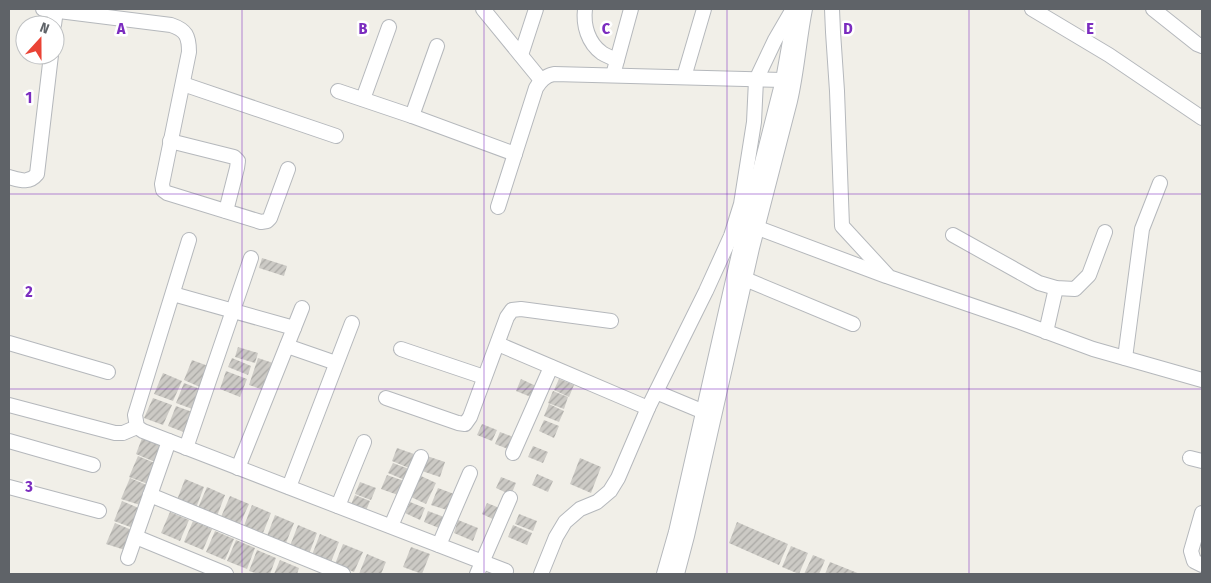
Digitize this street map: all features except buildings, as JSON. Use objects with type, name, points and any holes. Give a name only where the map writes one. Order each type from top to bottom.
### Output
[{"type":"street","points":[[483,9],[541,80]]},
{"type":"street","points":[[521,55],[536,9]]},
{"type":"street","points":[[584,9],[584,20],[590,37],[597,48],[617,60]]},
{"type":"street","points":[[613,75],[631,9]]},
{"type":"street","points":[[684,77],[704,9]]},
{"type":"street","points":[[541,574],[556,537],[565,522],[580,509],[597,502],[610,491],[618,478],[648,408],[731,236],[741,204],[754,122],[756,80],[775,40],[794,9]]},
{"type":"street","points":[[664,574],[676,532],[741,245],[784,80],[794,9]]},
{"type":"street","points":[[677,574],[745,279],[794,86],[805,9]]},
{"type":"street","points":[[832,9],[842,226],[889,277]]},
{"type":"street","points":[[1032,9],[1109,55],[1202,118]]},
{"type":"street","points":[[1153,9],[1202,46]]},
{"type":"street","points":[[49,10],[171,25],[185,33],[189,42],[188,52],[162,184],[163,190],[167,193],[261,222],[267,221],[270,218],[288,169]]},
{"type":"street","points":[[363,99],[389,28]]},
{"type":"street","points":[[412,116],[437,46]]},
{"type":"street","points":[[9,177],[25,181],[33,179],[37,174],[50,65]]},
{"type":"street","points":[[498,207],[536,88],[546,76],[554,74],[784,80]]},
{"type":"street","points":[[183,84],[336,136]]},
{"type":"street","points":[[338,91],[515,154]]},
{"type":"street","points":[[170,141],[234,157],[238,161],[226,211]]},
{"type":"street","points":[[1125,358],[1142,229],[1160,183]]},
{"type":"street","points":[[758,228],[889,277],[1093,349],[1202,380]]},
{"type":"street","points":[[953,235],[1039,283],[1056,288],[1075,289],[1089,275],[1105,232]]},
{"type":"street","points":[[190,240],[135,415],[137,427],[186,448],[439,545],[480,568],[506,571]]},
{"type":"street","points":[[186,448],[251,258]]},
{"type":"street","points":[[745,279],[853,324]]},
{"type":"street","points":[[1046,332],[1056,288]]},
{"type":"street","points":[[172,294],[294,328]]},
{"type":"street","points":[[238,468],[302,308]]},
{"type":"street","points":[[386,398],[465,424],[470,417],[507,317],[512,310],[521,309],[611,321]]},
{"type":"street","points":[[289,488],[352,323]]},
{"type":"street","points":[[9,343],[108,372]]},
{"type":"street","points":[[498,344],[648,408]]},
{"type":"street","points":[[286,346],[336,363]]},
{"type":"street","points":[[401,349],[484,377]]},
{"type":"street","points":[[513,453],[552,367]]},
{"type":"street","points":[[656,392],[704,412]]},
{"type":"street","points":[[9,405],[114,433],[123,433],[137,427]]},
{"type":"street","points":[[128,558],[169,441]]},
{"type":"street","points":[[9,442],[93,465]]},
{"type":"street","points":[[338,506],[364,442]]},
{"type":"street","points":[[391,526],[421,457]]},
{"type":"street","points":[[439,545],[470,474]]},
{"type":"street","points":[[9,486],[98,511]]},
{"type":"street","points":[[150,494],[343,574]]},
{"type":"street","points":[[480,568],[510,498]]},
{"type":"street","points":[[1202,514],[1191,551],[1194,561],[1202,565]]},
{"type":"street","points":[[136,537],[226,574]]}]
